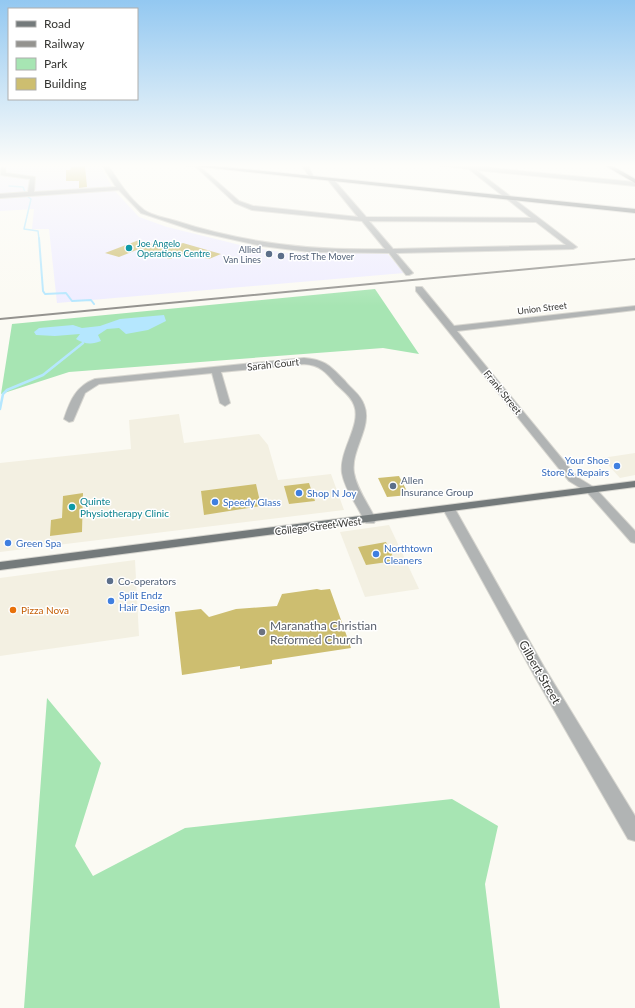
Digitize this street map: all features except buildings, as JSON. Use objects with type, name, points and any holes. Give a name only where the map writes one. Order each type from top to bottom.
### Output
[{"type":"main road","name":"College Street West","points":[[0,566],[370,520],[635,484]]},
{"type":"street","points":[[143,212],[195,229],[226,237],[268,245],[309,250],[390,251],[573,247],[528,212]]},
{"type":"street","points":[[297,212],[362,219],[539,220]]},
{"type":"street","points":[[356,212],[409,274]]},
{"type":"street","name":"Frank Street","points":[[419,289],[573,479],[591,490],[635,539]]},
{"type":"street","name":"Union Street","points":[[451,328],[635,308]]},
{"type":"street","name":"Sarah Court","points":[[69,419],[74,404],[83,387],[90,383],[304,361],[317,362],[328,368],[360,405],[360,416],[348,453],[347,464],[348,473],[370,520]]},
{"type":"street","points":[[216,370],[225,404]]},
{"type":"street","name":"Gilbert Street","points":[[449,509],[539,671],[635,833]]},
{"type":"shaded area","points":[[34,212],[134,212],[139,217],[167,227],[244,246],[287,253],[386,252],[404,273],[57,303],[49,229],[32,229]]},
{"type":"shaded area","points":[[179,414],[184,443],[259,434],[268,445],[278,480],[331,474],[344,510],[0,552],[0,463],[131,449],[129,420]]},
{"type":"shaded area","points":[[635,453],[635,475],[620,478],[602,458]]},
{"type":"shaded area","points":[[389,525],[419,589],[365,597],[340,532]]},
{"type":"shaded area","points":[[135,560],[139,636],[0,656],[0,578]]},
{"type":"green space","points":[[375,289],[419,354],[383,348],[69,372],[1,394],[12,324]]},
{"type":"green space","points":[[47,698],[101,763],[75,846],[93,876],[185,828],[452,799],[498,826],[485,884],[500,1008],[24,1008]]},
{"type":"water","points":[[164,315],[166,321],[148,330],[126,334],[119,328],[107,329],[98,335],[101,341],[94,343],[85,343],[76,339],[80,334],[55,336],[36,335],[34,332],[39,328],[73,325],[82,328],[100,326],[120,319]]},
{"type":"waterway","points":[[28,212],[24,229],[38,231],[39,239]]},
{"type":"waterway","points":[[39,238],[43,291],[45,294],[66,293],[72,301],[91,300],[94,304]]},
{"type":"waterway","points":[[0,409],[3,394],[7,390],[43,375],[83,343]]},
{"type":"railway","points":[[0,319],[635,259]]},
{"type":"place","name":"Joe Angelo Operations Centre","points":[[129,248]]},
{"type":"place","name":"Allied Van Lines","points":[[269,254]]},
{"type":"place","name":"Frost The Mover","points":[[281,256]]},
{"type":"place","name":"Your Shoe Store & Repairs","points":[[617,466]]},
{"type":"place","name":"Allen Insurance Group","points":[[393,486]]},
{"type":"place","name":"Shop N Joy","points":[[299,493]]},
{"type":"place","name":"Speedy Glass","points":[[215,502]]},
{"type":"place","name":"Quinte Physiotherapy Clinic","points":[[72,507]]},
{"type":"place","name":"Green Spa","points":[[8,543]]},
{"type":"place","name":"Northtown Cleaners","points":[[376,554]]},
{"type":"place","name":"Co-operators","points":[[110,581]]},
{"type":"place","name":"Split Endz Hair Design","points":[[111,601]]},
{"type":"place","name":"Pizza Nova","points":[[13,610]]},
{"type":"place","name":"Maranatha Christian Reformed Church","points":[[262,632]]}]
